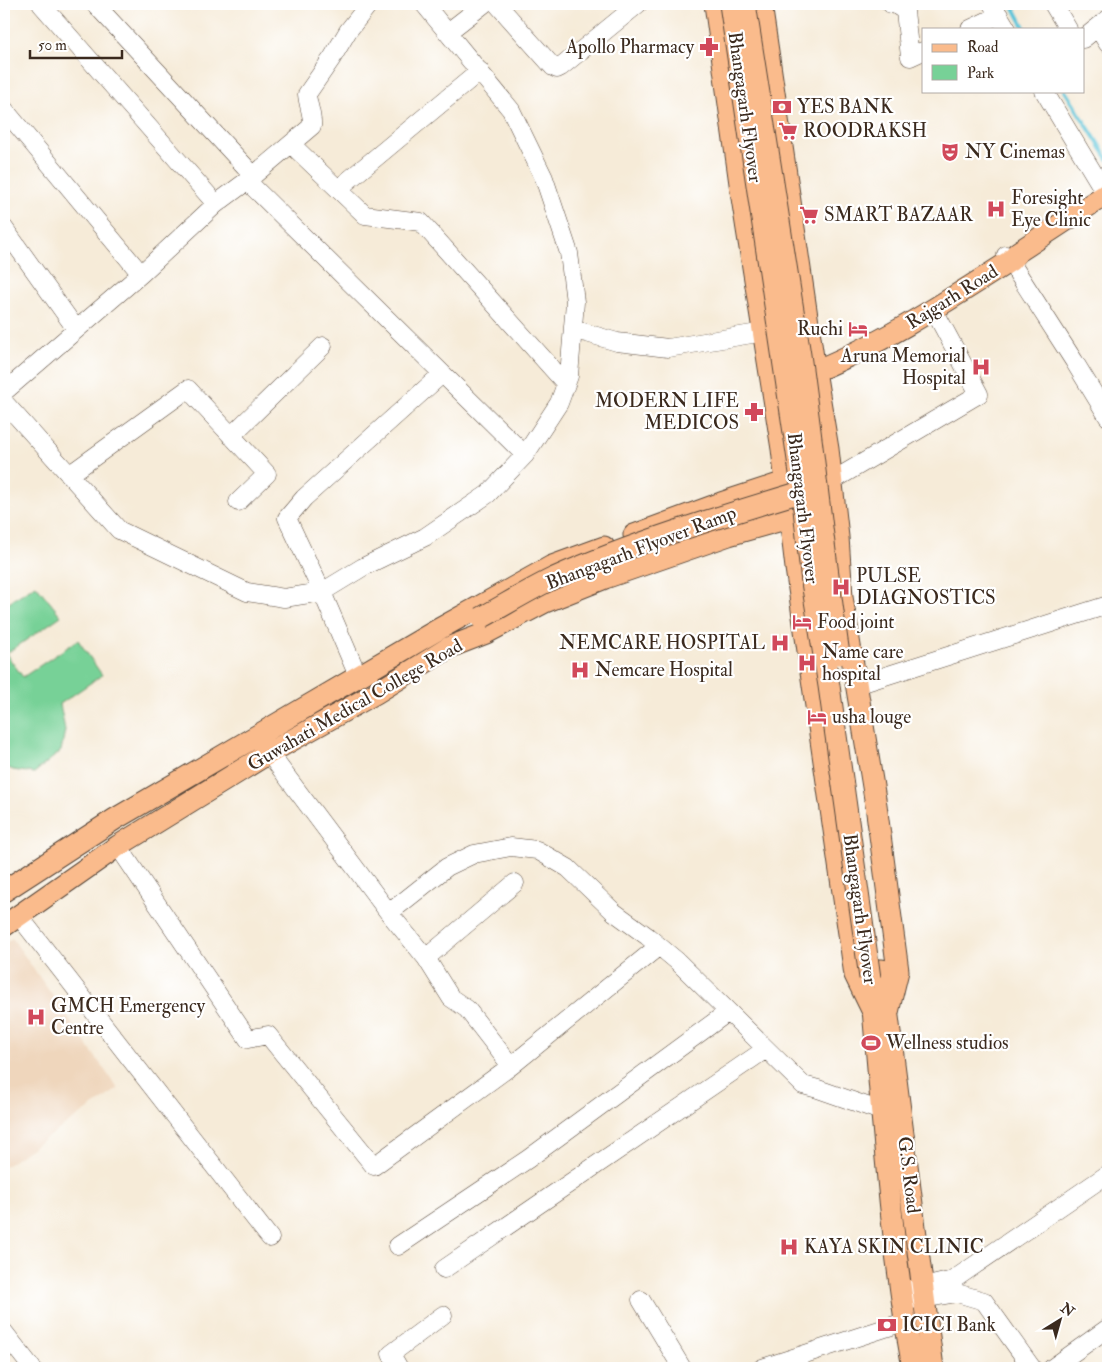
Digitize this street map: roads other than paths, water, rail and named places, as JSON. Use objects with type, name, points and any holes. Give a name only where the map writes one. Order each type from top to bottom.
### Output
[{"type":"main road","points":[[715,4],[742,198],[771,380],[793,487],[789,518],[856,975],[880,1012]]},
{"type":"main road","name":"Bhangagarh Flyover","points":[[730,4],[798,463],[793,487],[876,974]]},
{"type":"main road","name":"Bhangagarh Flyover","points":[[745,4],[800,354],[819,494],[826,569],[850,729],[880,1012]]},
{"type":"main road","points":[[761,4],[832,481],[842,597],[876,806],[898,971],[880,1012],[881,1111],[902,1305],[913,1368]]},
{"type":"main road","name":"Rajgarh Road","points":[[771,380],[876,343],[934,310],[1011,256],[1107,193]]},
{"type":"main road","name":"Rajgarh Road","points":[[815,365],[1011,256]]},
{"type":"main road","name":"Bhangagarh Flyover Ramp","points":[[449,635],[553,579],[622,551],[732,513],[793,487]]},
{"type":"main road","name":"Guwahati Medical College Road","points":[[12,921],[118,846],[269,753],[376,693],[449,635],[552,566],[721,503],[793,487]]},
{"type":"main road","name":"Guwahati Medical College Road","points":[[4,892],[115,820],[358,676],[449,635],[486,633],[546,602],[605,578],[789,518]]},
{"type":"main road","points":[[795,552],[838,543]]},
{"type":"main road","name":"G.S. Road","points":[[880,1012],[934,1368]]},
{"type":"street","points":[[40,4],[216,204]]},
{"type":"street","points":[[95,4],[250,178],[442,374],[524,454]]},
{"type":"street","points":[[4,392],[141,274],[216,204],[312,126],[312,115],[308,105],[307,94],[348,31],[369,4]]},
{"type":"street","points":[[4,402],[119,530],[247,592],[284,598],[322,592],[363,567],[425,537],[488,494],[524,454],[559,403],[569,376],[575,302],[569,253],[544,178],[511,110],[424,4]]},
{"type":"street","points":[[448,32],[484,4]]},
{"type":"street","points":[[497,4],[553,67],[557,69],[638,4]]},
{"type":"street","points":[[891,4],[896,4],[905,11],[910,57],[922,51]]},
{"type":"street","points":[[1053,4],[1067,28]]},
{"type":"street","points":[[972,28],[1000,16]]},
{"type":"street","points":[[1084,38],[1103,24],[1108,44]]},
{"type":"street","points":[[338,189],[480,71]]},
{"type":"street","points":[[1045,92],[1107,193]]},
{"type":"street","points":[[4,109],[141,274]]},
{"type":"street","points":[[291,144],[365,215],[421,222],[566,384]]},
{"type":"street","points":[[4,228],[76,329]]},
{"type":"street","points":[[1011,256],[1108,417]]},
{"type":"street","points":[[832,481],[979,394],[934,310]]},
{"type":"street","points":[[573,330],[617,342],[668,348],[764,332]]},
{"type":"street","points":[[231,436],[323,346]]},
{"type":"street","points":[[358,676],[322,592],[287,518],[304,498],[442,374]]},
{"type":"street","points":[[69,475],[188,388],[267,474],[238,502]]},
{"type":"street","points":[[856,685],[1108,605]]},
{"type":"street","points":[[269,753],[389,913],[426,958],[451,998],[467,1009],[511,1066]]},
{"type":"street","points":[[118,846],[248,1039],[268,1035],[374,1166],[511,1066],[660,946]]},
{"type":"street","points":[[389,913],[447,867],[474,854],[511,847],[537,850],[568,868],[614,912],[677,961],[803,1085],[881,1111]]},
{"type":"street","points":[[426,958],[516,883]]},
{"type":"street","points":[[12,921],[270,1238]]},
{"type":"street","points":[[398,1246],[528,1159],[728,1012]]},
{"type":"street","points":[[444,1269],[766,1049]]},
{"type":"street","points":[[762,1368],[953,1280],[1108,1174]]},
{"type":"street","points":[[924,1293],[956,1293],[984,1301],[1032,1368]]},
{"type":"street","points":[[641,1300],[682,1368]]},
{"type":"street","points":[[400,1368],[391,1354],[443,1315]]},
{"type":"street","points":[[1052,1368],[1108,1328]]},
{"type":"street","points":[[4,1332],[32,1368]]},
{"type":"waterway","points":[[1012,4],[1024,28]]},
{"type":"waterway","points":[[1066,92],[1108,159]]},
{"type":"place","name":"Apollo Pharmacy","points":[[709,47]]},
{"type":"place","name":"YES BANK","points":[[782,107]]},
{"type":"place","name":"ROODRAKSH","points":[[788,131]]},
{"type":"place","name":"NY Cinemas","points":[[950,152]]},
{"type":"place","name":"Foresight Eye Clinic","points":[[996,209]]},
{"type":"place","name":"SMART BAZAAR","points":[[809,215]]},
{"type":"place","name":"Ruchi","points":[[858,329]]},
{"type":"place","name":"Aruna Memorial Hospital","points":[[981,367]]},
{"type":"place","name":"MODERN LIFE MEDICOS","points":[[754,412]]},
{"type":"place","name":"PULSE DIAGNOSTICS","points":[[841,587]]},
{"type":"place","name":"Food joint","points":[[802,622]]},
{"type":"place","name":"NEMCARE HOSPITAL","points":[[780,643]]},
{"type":"place","name":"Name care hospital","points":[[807,663]]},
{"type":"place","name":"Nemcare Hospital","points":[[580,670]]},
{"type":"place","name":"usha louge","points":[[817,717]]},
{"type":"place","name":"GMCH Emergency Centre","points":[[36,1017]]},
{"type":"place","name":"Wellness studios","points":[[871,1043]]},
{"type":"place","name":"KAYA SKIN CLINIC","points":[[789,1247]]},
{"type":"place","name":"ICICI Bank","points":[[887,1325]]}]
